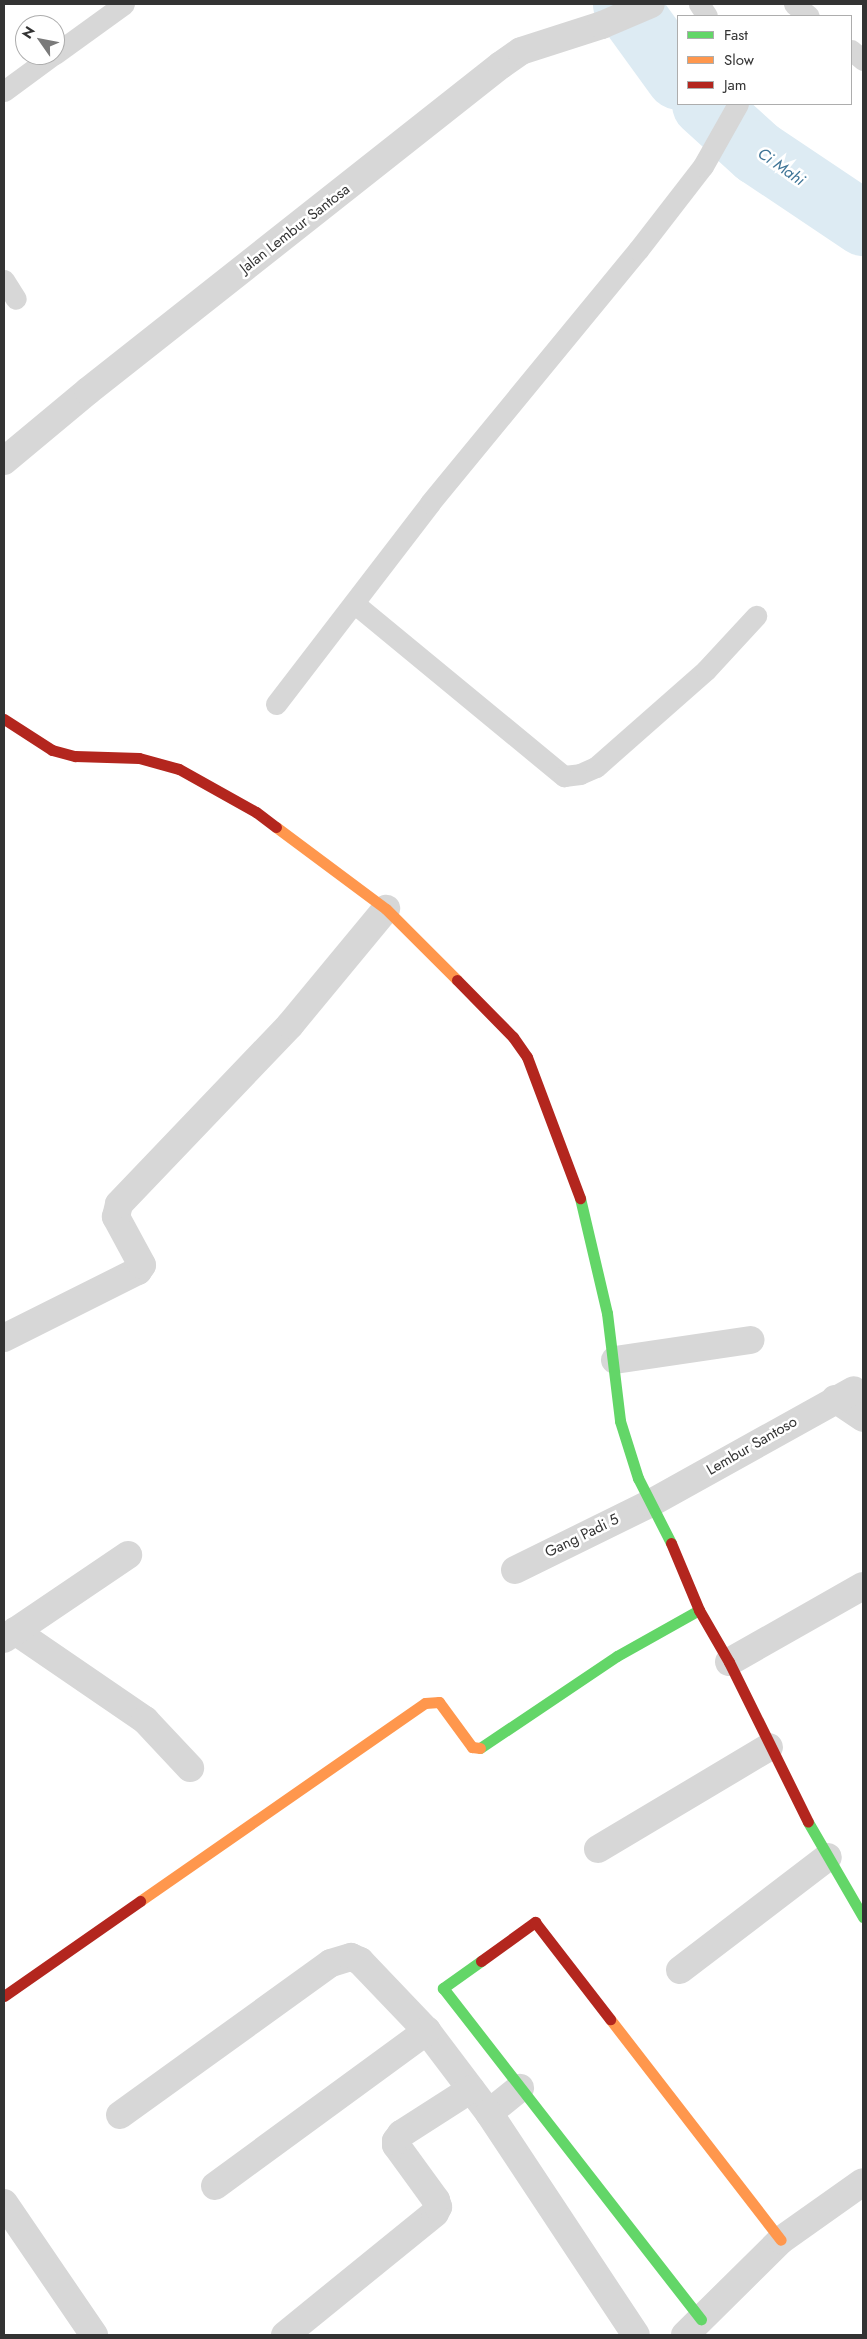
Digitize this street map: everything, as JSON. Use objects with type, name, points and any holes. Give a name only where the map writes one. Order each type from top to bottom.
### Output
[{"type":"street","name":"Jalan Lembur Santosa","points":[[4,461],[88,390],[501,65],[521,51],[602,25],[649,5]]},
{"type":"street","points":[[4,720],[52,750],[75,756],[139,758],[179,769],[256,812],[386,909],[513,1038],[527,1057],[582,1202],[615,1360],[620,1421],[638,1478],[672,1544],[699,1610],[730,1662],[769,1747],[863,1917]]},
{"type":"street","points":[[4,1338],[138,1271],[142,1265],[116,1217],[119,1204],[290,1025],[386,909]]},
{"type":"street","points":[[615,1360],[751,1340]]},
{"type":"street","name":"Lembur Santoso","points":[[651,1503],[844,1394],[863,1418]]},
{"type":"street","name":"Gang Padi 5","points":[[514,1570],[651,1503]]},
{"type":"street","points":[[128,1555],[10,1635],[144,1720],[190,1768]]},
{"type":"street","points":[[730,1662],[863,1586]]},
{"type":"street","points":[[4,1996],[425,1703],[432,1701],[443,1705],[472,1747],[480,1748],[610,1662],[699,1610]]},
{"type":"street","points":[[598,1849],[769,1747]]},
{"type":"street","points":[[680,1970],[828,1856]]},
{"type":"street","points":[[781,2240],[535,1922],[443,1988],[520,2088],[693,2327],[781,2240],[863,2182]]},
{"type":"street","points":[[120,2115],[340,1959],[351,1957],[360,1961],[428,2031],[489,2113],[636,2335]]},
{"type":"street","points":[[215,2186],[428,2031]]},
{"type":"street","points":[[489,2113],[520,2088]]},
{"type":"street","points":[[285,2335],[435,2213],[438,2207],[436,2200],[396,2145],[396,2141],[401,2134],[471,2089]]},
{"type":"street","points":[[4,2203],[94,2335]]},
{"type":"lane","points":[[65,46],[124,4]]},
{"type":"lane","points":[[794,4],[808,15]]},
{"type":"lane","points":[[852,51],[863,60]]},
{"type":"lane","points":[[4,91],[39,65]]},
{"type":"lane","points":[[276,704],[355,604],[430,503],[644,242],[703,166],[737,105]]},
{"type":"lane","points":[[4,280],[16,299]]},
{"type":"lane","points":[[355,604],[564,776],[596,767],[706,670],[756,616]]},
{"type":"waterway","name":"Ci Mahi","points":[[625,4],[677,76]]},
{"type":"waterway","name":"Ci Mahi","points":[[705,105],[757,152],[863,223]]},
{"type":"traffic: fast","points":[[580,1198],[607,1313],[620,1421],[638,1478],[671,1543]]},
{"type":"traffic: fast","points":[[480,1748],[617,1656],[699,1610]]},
{"type":"traffic: fast","points":[[808,1822],[863,1917]]},
{"type":"traffic: fast","points":[[481,1961],[443,1988],[701,2320]]},
{"type":"traffic: slow","points":[[276,827],[386,909],[457,980]]},
{"type":"traffic: slow","points":[[140,1901],[425,1703],[439,1702],[472,1747],[480,1748]]},
{"type":"traffic: slow","points":[[610,2019],[781,2240]]},
{"type":"traffic: jam","points":[[4,719],[52,750],[75,756],[139,758],[179,769],[256,812],[276,827]]},
{"type":"traffic: jam","points":[[457,980],[513,1037],[527,1057],[580,1198]]},
{"type":"traffic: jam","points":[[671,1543],[699,1610],[729,1662],[808,1822]]},
{"type":"traffic: jam","points":[[4,1996],[140,1901]]},
{"type":"traffic: jam","points":[[481,1961],[535,1922],[610,2019]]}]
